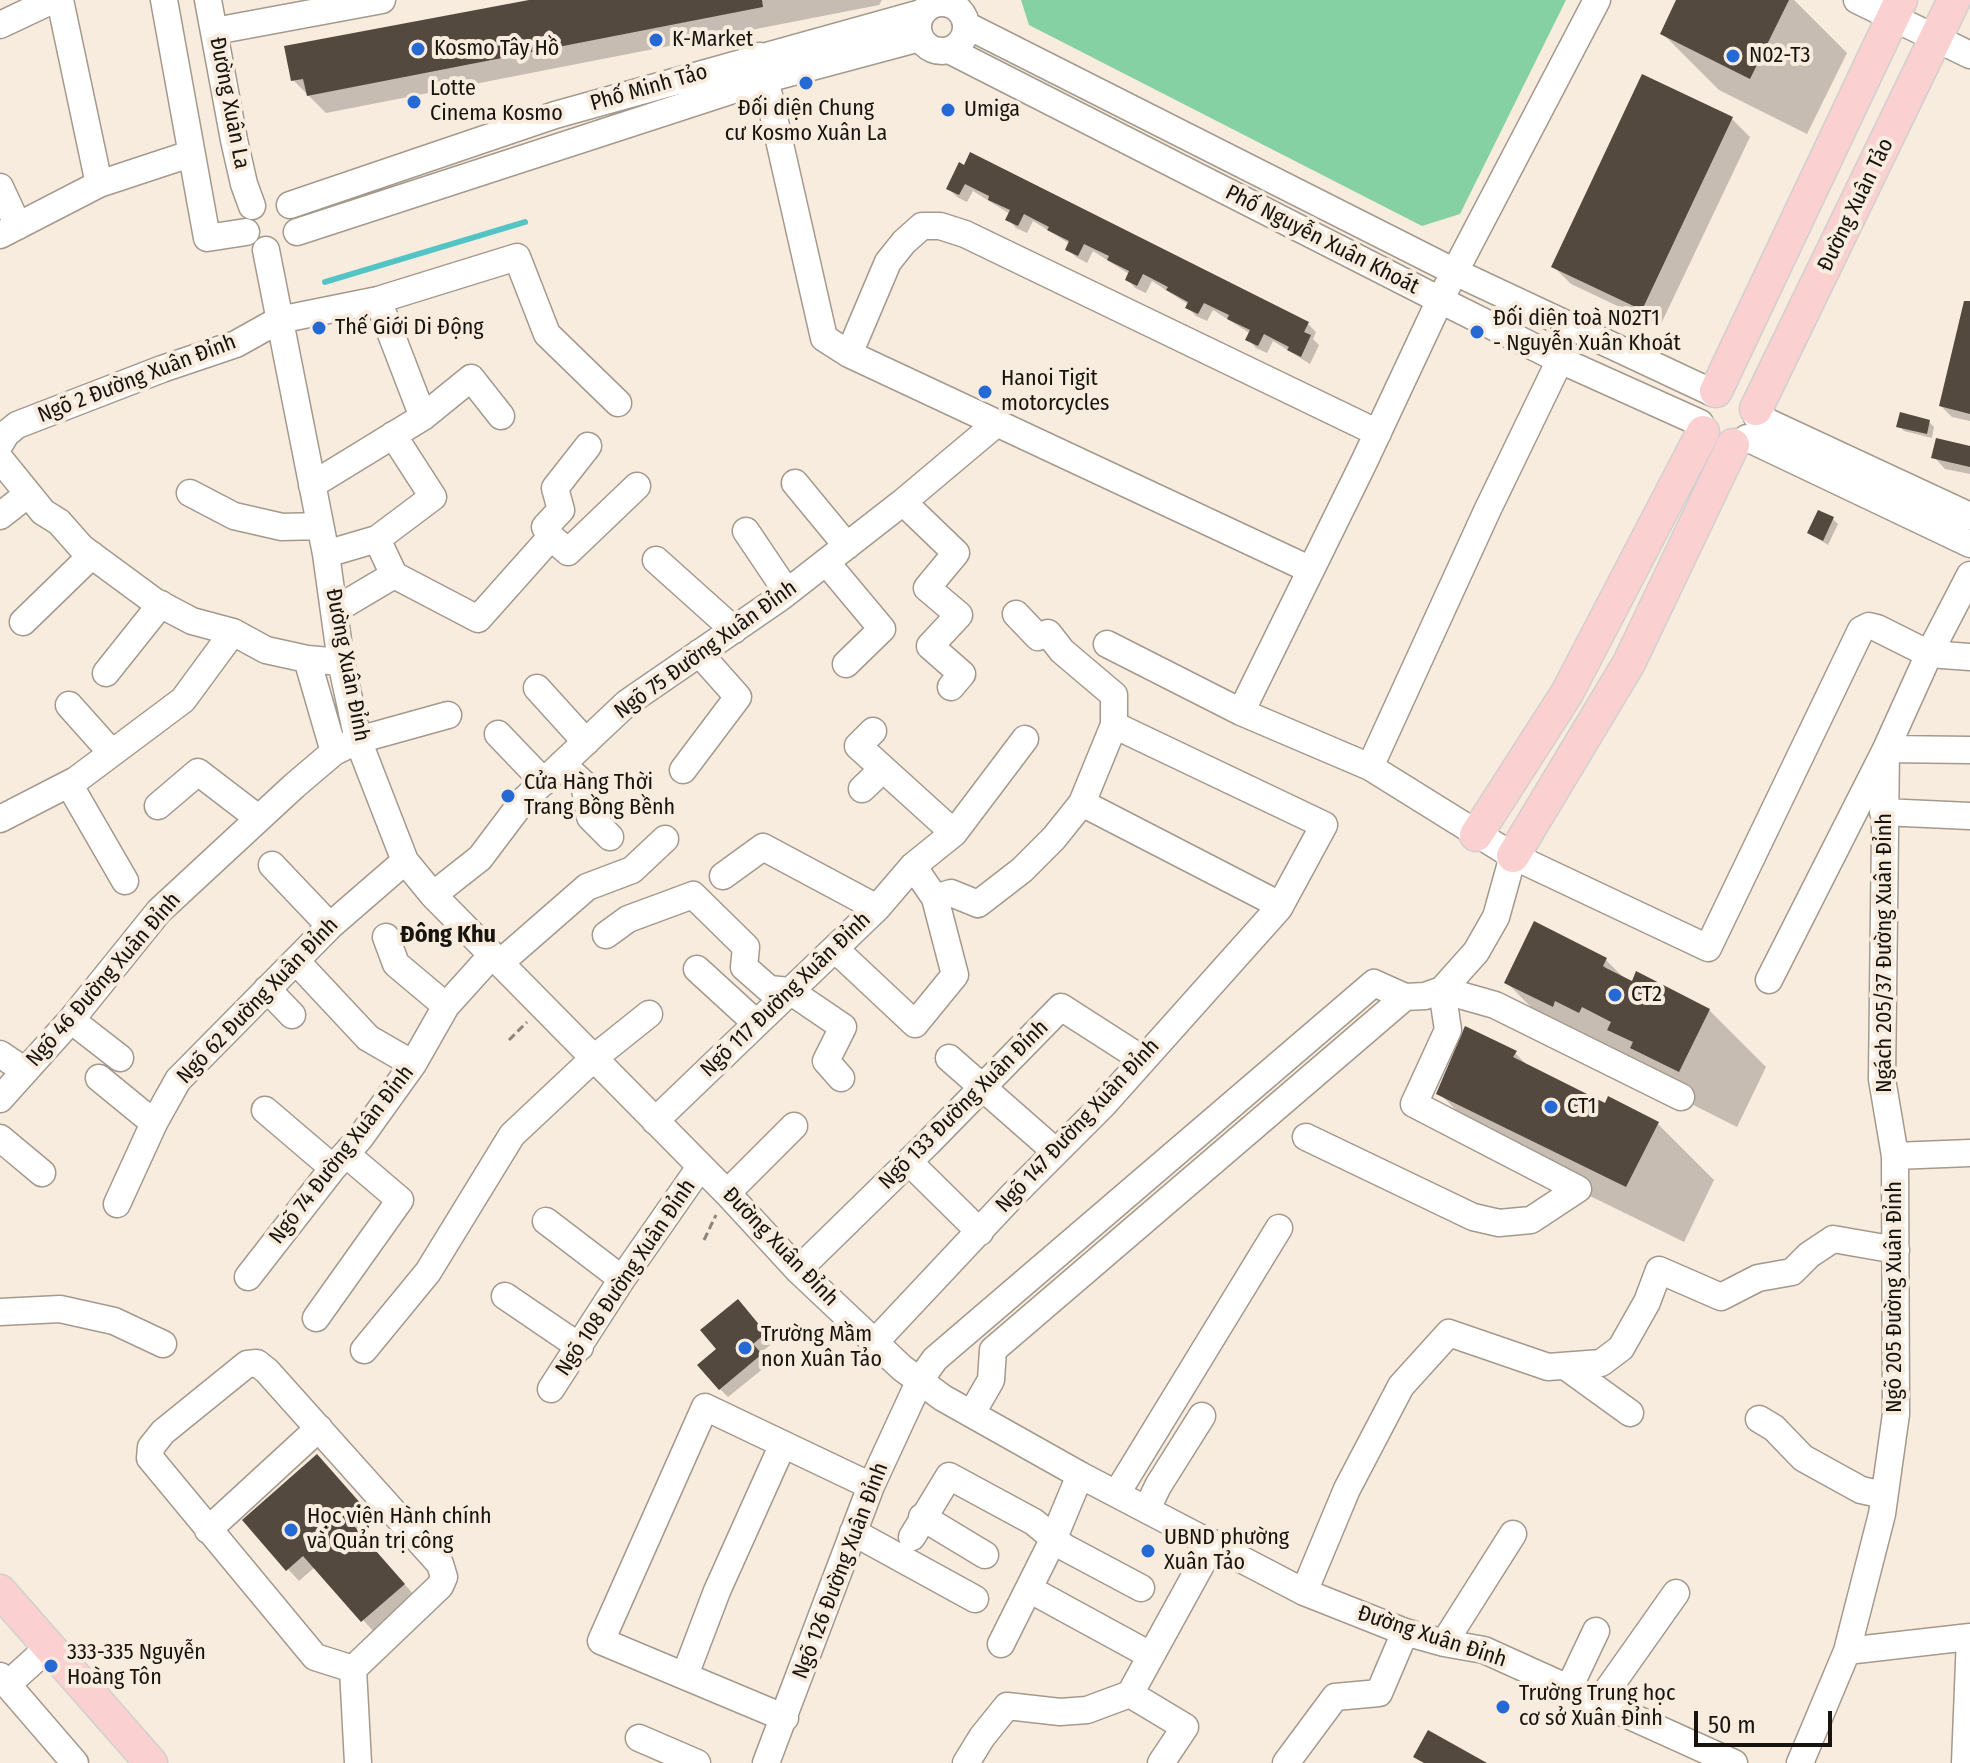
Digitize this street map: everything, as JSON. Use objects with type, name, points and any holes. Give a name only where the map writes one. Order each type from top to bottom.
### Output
[{"type":"main road","name":"Đường Xuân Tảo","points":[[1513,856],[1629,663],[1748,427],[1954,0]]},
{"type":"main road","name":"Đường Xuân Tảo","points":[[1714,392],[1897,9]]},
{"type":"main road","points":[[1476,835],[1567,693],[1702,427],[1702,404],[1714,392],[1735,389],[1751,400],[1748,427],[1717,444],[1702,427]]},
{"type":"main road","points":[[0,1591],[151,1763]]},
{"type":"street","points":[[0,25],[53,0]]},
{"type":"street","points":[[60,0],[99,184]]},
{"type":"street","points":[[164,0],[207,238],[249,219],[264,199],[273,197],[290,205],[298,220],[297,232],[290,244],[282,249],[266,250],[251,242],[249,219]]},
{"type":"street","name":"Đường Xuân La","points":[[208,0],[249,219]]},
{"type":"street","points":[[215,31],[382,0]]},
{"type":"street","points":[[1241,712],[1440,300],[1597,0]]},
{"type":"street","points":[[1857,0],[1897,9],[1936,39],[1970,55]]},
{"type":"street","points":[[966,13],[964,38],[949,50],[930,48],[927,14],[943,2],[952,4],[1455,272],[1714,392]]},
{"type":"street","name":"Phố Minh Tảo","points":[[297,232],[927,14]]},
{"type":"street","name":"Phố Nguyễn Xuân Khoát","points":[[949,50],[1440,300],[1702,427]]},
{"type":"street","points":[[764,68],[824,338],[849,354],[1311,570]]},
{"type":"street","name":"Phố Minh Tảo","points":[[290,205],[555,115],[764,68]]},
{"type":"street","points":[[0,187],[9,230],[99,184],[190,154]]},
{"type":"street","points":[[849,354],[888,262],[922,226],[940,226],[965,234],[1378,433]]},
{"type":"street","points":[[266,250],[279,320]]},
{"type":"street","name":"Ngõ 2 Đường Xuân Đỉnh","points":[[0,444],[17,425],[236,344],[279,320],[378,300],[517,257],[547,334],[618,403]]},
{"type":"street","points":[[378,300],[423,417]]},
{"type":"street","name":"Đường Xuân Đỉnh","points":[[279,320],[298,404],[326,554],[341,662],[358,740],[405,861],[433,895],[727,1193],[798,1270],[875,1342],[943,1398],[1080,1475],[1304,1592],[1405,1632],[1484,1650],[1734,1763]]},
{"type":"street","points":[[1370,767],[1560,360]]},
{"type":"street","points":[[312,485],[423,417],[471,378],[501,416]]},
{"type":"street","name":"Ngõ 75 Đường Xuân Đỉnh","points":[[433,895],[480,858],[523,801],[627,703],[787,592],[903,502],[997,423]]},
{"type":"street","points":[[1748,427],[1970,516]]},
{"type":"street","points":[[1748,427],[1970,544]]},
{"type":"street","points":[[326,554],[377,539],[433,497],[393,435]]},
{"type":"street","points":[[588,446],[555,488],[561,510],[545,527],[568,552],[637,486]]},
{"type":"street","points":[[0,459],[43,512],[59,522],[82,548],[161,604],[192,621],[233,632],[266,650],[307,659],[341,662]]},
{"type":"street","points":[[795,483],[847,546]]},
{"type":"street","points":[[190,493],[234,516],[282,527],[320,526]]},
{"type":"street","points":[[0,516],[28,494]]},
{"type":"street","points":[[903,502],[956,553],[927,588],[959,615],[930,646],[962,674],[951,687]]},
{"type":"street","points":[[746,531],[787,592]]},
{"type":"street","points":[[377,539],[394,575],[478,619],[551,537]]},
{"type":"street","points":[[23,622],[92,555]]},
{"type":"street","points":[[656,560],[734,630]]},
{"type":"street","points":[[826,562],[882,629],[846,664]]},
{"type":"street","points":[[335,610],[394,575]]},
{"type":"street","points":[[1769,980],[1970,575]]},
{"type":"street","points":[[106,673],[161,604]]},
{"type":"street","points":[[1016,614],[1038,637],[1048,633],[1062,651],[1114,695]]},
{"type":"street","points":[[1107,644],[1241,712],[1370,767],[1513,856],[1708,948],[1861,630],[1869,626],[1877,628],[1929,654],[1970,657]]},
{"type":"street","points":[[0,819],[69,784],[183,700],[233,632]]},
{"type":"street","points":[[683,770],[738,697],[699,653]]},
{"type":"street","points":[[307,659],[334,752]]},
{"type":"street","points":[[935,898],[951,893],[978,904],[1022,870],[1054,838],[1082,803],[1114,725],[1114,695],[1141,661]]},
{"type":"street","points":[[537,688],[586,742]]},
{"type":"street","points":[[69,705],[111,752]]},
{"type":"street","name":"Ngõ 46 Đường Xuân Đỉnh","points":[[0,1099],[71,1020],[159,911],[334,752],[358,740],[448,715]]},
{"type":"street","name":"Ngõ 147 Đường Xuân Đỉnh","points":[[875,1342],[1103,1105],[1279,908],[1324,825],[1114,725]]},
{"type":"street","points":[[873,731],[858,746],[954,833]]},
{"type":"street","points":[[498,734],[553,773],[584,784],[590,817],[610,837]]},
{"type":"street","name":"Ngõ 117 Đường Xuân Đỉnh","points":[[655,1121],[877,908],[913,866],[954,833],[1025,739]]},
{"type":"street","points":[[1886,749],[1970,750]]},
{"type":"street","name":"Ngách 205/37 Đường Xuân Đỉnh","points":[[1886,749],[1882,1079],[1895,1156]]},
{"type":"street","points":[[862,789],[883,769]]},
{"type":"street","points":[[158,806],[198,772],[258,818]]},
{"type":"street","points":[[69,784],[125,881]]},
{"type":"street","points":[[1082,803],[1270,900],[1279,908]]},
{"type":"street","points":[[1883,812],[1970,816]]},
{"type":"street","name":"Ngõ 74 Đường Xuân Đỉnh","points":[[248,1277],[413,1064],[446,1006],[496,959],[587,887],[632,870],[665,839]]},
{"type":"street","points":[[723,876],[763,847],[877,908]]},
{"type":"street","points":[[972,1413],[991,1380],[993,1350],[1405,997],[1425,996],[1442,990],[1476,952],[1496,917],[1513,856]]},
{"type":"street","name":"Ngõ 62 Đường Xuân Đỉnh","points":[[117,1204],[154,1123],[178,1080],[330,926],[405,861]]},
{"type":"street","points":[[272,865],[330,926]]},
{"type":"street","points":[[835,949],[915,1024],[955,975],[935,898],[913,866]]},
{"type":"street","points":[[606,935],[628,919],[693,895],[746,947],[744,967],[769,989],[790,991],[843,1027],[826,1061],[841,1078]]},
{"type":"street","points":[[386,937],[396,964],[446,1006]]},
{"type":"street","points":[[296,961],[368,1038],[413,1064]]},
{"type":"street","points":[[697,969],[756,1023]]},
{"type":"street","name":"Ngõ 126 Đường Xuân Đỉnh","points":[[766,1763],[871,1486],[920,1380],[935,1359],[1374,983],[1405,997]]},
{"type":"street","points":[[267,989],[292,1015]]},
{"type":"street","points":[[1442,990],[1495,1005],[1681,1097]]},
{"type":"street","points":[[1306,1137],[1473,1217],[1499,1223],[1531,1220],[1578,1189],[1414,1104],[1448,1030],[1442,990]]},
{"type":"street","name":"Ngõ 133 Đường Xuân Đỉnh","points":[[798,1270],[1061,1007],[1142,1059]]},
{"type":"street","points":[[364,1350],[428,1272],[512,1135],[594,1058],[649,1014]]},
{"type":"street","points":[[71,1020],[120,1058]]},
{"type":"street","points":[[0,1054],[25,1071]]},
{"type":"street","points":[[949,1058],[1056,1152]]},
{"type":"street","points":[[99,1078],[154,1123]]},
{"type":"street","points":[[265,1110],[400,1200],[316,1318]]},
{"type":"street","points":[[727,1193],[794,1126]]},
{"type":"street","points":[[0,1138],[42,1173]]},
{"type":"street","name":"Ngõ 205 Đường Xuân Đỉnh","points":[[1800,1763],[1847,1651],[1882,1514],[1896,1414],[1895,1156],[1970,1153]]},
{"type":"street","points":[[909,1162],[980,1232]]},
{"type":"street","name":"Ngõ 108 Đường Xuân Đỉnh","points":[[551,1389],[700,1167]]},
{"type":"street","points":[[546,1221],[622,1279]]},
{"type":"street","points":[[1117,1493],[1279,1228]]},
{"type":"street","points":[[1304,1592],[1347,1489],[1401,1386],[1449,1333],[1548,1367],[1601,1363],[1621,1348],[1647,1302],[1659,1270],[1721,1297],[1758,1278],[1792,1272],[1809,1255],[1833,1239],[1896,1250]]},
{"type":"street","points":[[505,1296],[580,1347]]},
{"type":"street","points":[[0,1312],[60,1309],[114,1321],[163,1344]]},
{"type":"street","points":[[353,1669],[315,1657],[150,1458],[151,1447],[163,1432],[241,1367],[257,1363],[267,1371],[440,1564],[444,1577],[440,1586],[353,1669],[358,1763]]},
{"type":"street","points":[[1565,1366],[1630,1413]]},
{"type":"street","points":[[785,1718],[601,1641],[705,1407],[871,1486]]},
{"type":"street","points":[[1147,1509],[1202,1416]]},
{"type":"street","points":[[1759,1419],[1774,1428],[1803,1458],[1861,1490],[1884,1495]]},
{"type":"street","points":[[208,1530],[319,1428]]},
{"type":"street","points":[[685,1675],[717,1591],[783,1444]]},
{"type":"street","points":[[1001,1644],[1053,1540],[1080,1475]]},
{"type":"street","points":[[985,1555],[917,1527],[949,1476],[1034,1522],[1053,1540],[1141,1588]]},
{"type":"street","points":[[853,1532],[975,1599]]},
{"type":"street","points":[[1444,1643],[1513,1534]]},
{"type":"street","points":[[966,1763],[1007,1706],[1060,1712],[1087,1710],[1130,1694],[1213,1543]]},
{"type":"street","points":[[1029,1589],[1150,1655]]},
{"type":"street","points":[[1599,1702],[1676,1593]]},
{"type":"street","points":[[1569,1688],[1596,1631]]},
{"type":"street","points":[[1286,1763],[1335,1697],[1379,1693],[1405,1632]]},
{"type":"street","points":[[1847,1651],[1970,1637],[1965,1763]]},
{"type":"street","points":[[50,1646],[4,1680],[75,1763]]},
{"type":"street","points":[[1130,1694],[1185,1727],[1161,1763]]},
{"type":"street","points":[[639,1738],[697,1763]]},
{"type":"path","points":[[704,1240],[727,1193]]},
{"type":"green space","points":[[1021,0],[1566,0],[1460,214],[1422,226],[1029,25]]},
{"type":"building","name":"Kosmo Tây Hồ","points":[[529,0],[762,0],[763,7],[307,96],[303,79],[291,81],[284,46]]},
{"type":"building","name":"N02-T3","points":[[1676,0],[1789,0],[1750,79],[1660,34]]},
{"type":"building","points":[[1642,74],[1733,117],[1642,310],[1551,267]]},
{"type":"building","points":[[970,152],[1309,322],[1304,332],[1311,335],[1301,357],[1264,334],[1258,346],[1245,340],[1250,330],[1227,319],[1229,315],[1204,303],[1198,314],[1185,308],[1188,302],[1143,274],[1137,286],[1125,280],[1129,271],[1107,260],[1109,256],[1084,244],[1078,256],[1065,250],[1069,241],[1024,214],[1018,226],[1005,220],[1010,210],[965,184],[959,195],[946,189],[959,162],[964,165]]},
{"type":"building","points":[[1964,301],[1970,301],[1970,414],[1939,406]]},
{"type":"building","points":[[1900,412],[1930,420],[1927,434],[1896,427]]},
{"type":"building","points":[[1936,438],[1970,446],[1970,467],[1931,458]]},
{"type":"building","points":[[1818,510],[1834,517],[1823,541],[1807,533]]},
{"type":"building","name":"CT2","points":[[1534,921],[1607,958],[1603,966],[1632,981],[1636,971],[1710,1009],[1679,1072],[1630,1048],[1633,1042],[1607,1030],[1611,1022],[1582,1007],[1579,1013],[1555,1001],[1553,1007],[1504,983]]},
{"type":"building","name":"CT1","points":[[1465,1026],[1517,1051],[1513,1057],[1605,1103],[1608,1096],[1659,1122],[1626,1187],[1436,1094]]},
{"type":"building","points":[[738,1299],[766,1333],[753,1344],[762,1354],[719,1390],[697,1365],[716,1349],[700,1330]]},
{"type":"building","points":[[317,1454],[362,1505],[347,1518],[405,1584],[361,1622],[303,1556],[286,1571],[242,1520]]},
{"type":"building","points":[[1428,1730],[1487,1763],[1424,1763],[1413,1757]]},
{"type":"waterway","points":[[325,282],[525,222]]},
{"type":"place","name":"K-Market","points":[[656,40]]},
{"type":"place","name":"Kosmo Tây Hồ","points":[[418,49]]},
{"type":"place","name":"N02-T3","points":[[1733,56]]},
{"type":"place","name":"Đối diện Chung cư Kosmo Xuân La","points":[[806,83]]},
{"type":"place","name":"Lotte Cinema Kosmo","points":[[414,102]]},
{"type":"place","name":"Umiga","points":[[948,110]]},
{"type":"place","name":"Thế Giới Di Động","points":[[319,328]]},
{"type":"place","name":"Đối diện toà N02T1 - Nguyễn Xuân Khoát","points":[[1477,332]]},
{"type":"place","name":"Hanoi Tigit motorcycles","points":[[985,392]]},
{"type":"place","name":"Cửa Hàng Thời Trang Bồng Bềnh","points":[[508,796]]},
{"type":"place","name":"CT2","points":[[1615,995]]},
{"type":"place","name":"CT1","points":[[1551,1107]]},
{"type":"place","name":"Trường Mầm non Xuân Tảo","points":[[745,1348]]},
{"type":"place","name":"Học viện Hành chính và Quản trị công","points":[[291,1530]]},
{"type":"place","name":"UBND phường Xuân Tảo","points":[[1148,1551]]},
{"type":"place","name":"333-335 Nguyễn Hoàng Tôn","points":[[51,1666]]},
{"type":"place","name":"Trường Trung học cơ sở Xuân Đỉnh","points":[[1503,1707]]},
{"type":"district","name":"Đông Khu","points":[[448,935]]}]
